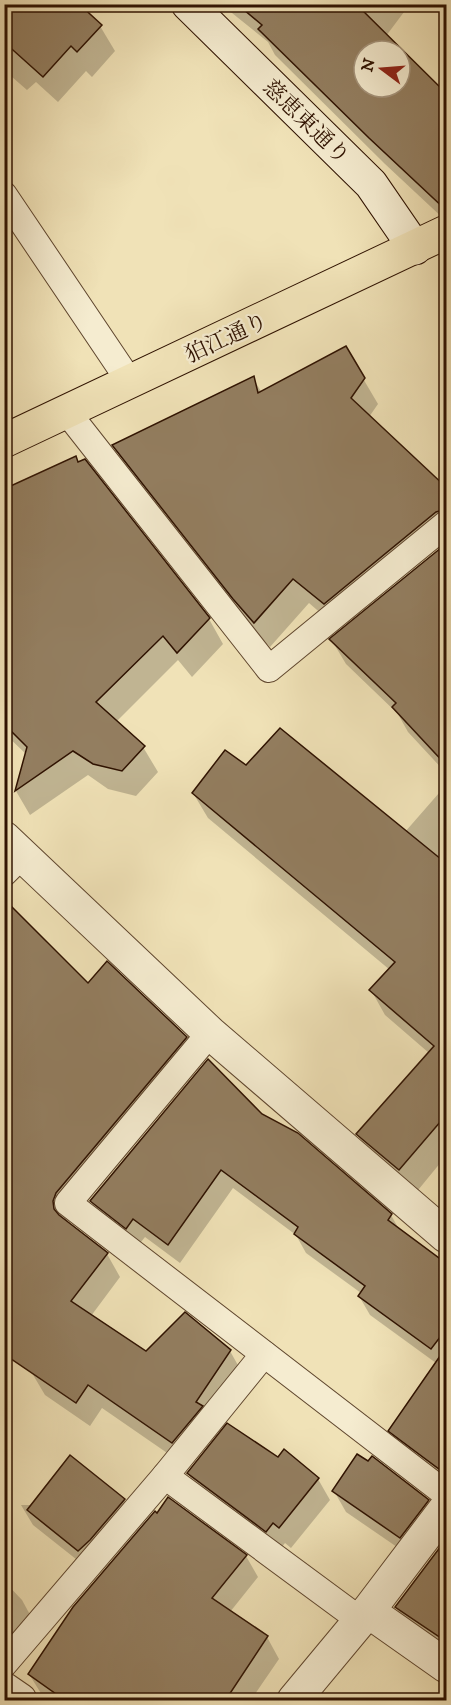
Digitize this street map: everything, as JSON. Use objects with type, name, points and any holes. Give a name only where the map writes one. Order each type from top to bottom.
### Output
[{"type":"main road","name":"狛江通り","points":[[4,441],[447,232]]},
{"type":"street","name":"慈恵東通り","points":[[188,4],[371,184],[415,248]]},
{"type":"street","points":[[10,855],[210,1033],[447,1236]]},
{"type":"street","points":[[294,1701],[447,1508]]},
{"type":"street","points":[[364,1615],[444,1657]]},
{"type":"street","points":[[4,1689],[20,1701]]},
{"type":"lane","points":[[5,196],[130,382]]},
{"type":"lane","points":[[67,412],[269,669],[447,524]]},
{"type":"lane","points":[[210,1033],[68,1203],[447,1494]]},
{"type":"lane","points":[[4,1664],[165,1476],[264,1354]]},
{"type":"lane","points":[[165,1476],[364,1615]]},
{"type":"building","points":[[4,4],[79,4],[102,25],[77,52],[71,46],[43,77],[4,42]]},
{"type":"building","points":[[237,4],[356,4],[391,39],[352,39],[352,99],[412,99],[412,59],[447,94],[447,211],[369,138],[258,29],[262,25]]},
{"type":"building","points":[[346,346],[365,378],[351,398],[447,488],[447,509],[436,512],[324,604],[293,579],[254,623],[112,445],[254,376],[258,393]]},
{"type":"building","points":[[76,456],[78,462],[85,459],[210,618],[177,653],[163,636],[96,702],[145,746],[122,771],[93,764],[73,751],[15,791],[27,747],[4,724],[4,489]]},
{"type":"building","points":[[447,543],[447,766],[392,707],[396,703],[329,639]]},
{"type":"building","points":[[280,728],[447,864],[447,1114],[399,1170],[356,1134],[434,1046],[369,990],[395,962],[192,793],[225,750],[246,765]]},
{"type":"building","points":[[4,899],[88,983],[107,961],[187,1037],[56,1193],[53,1201],[54,1209],[59,1215],[108,1253],[71,1301],[146,1351],[185,1312],[231,1350],[196,1402],[203,1406],[172,1443],[88,1385],[76,1403],[4,1354]]},
{"type":"building","points":[[208,1059],[262,1114],[298,1133],[392,1214],[388,1220],[447,1264],[447,1328],[431,1349],[358,1296],[365,1286],[294,1234],[298,1227],[221,1170],[168,1245],[133,1219],[126,1229],[90,1201]]},
{"type":"building","points":[[447,1346],[447,1475],[388,1431]]},
{"type":"building","points":[[227,1423],[278,1457],[284,1449],[319,1478],[279,1528],[273,1523],[266,1532],[187,1473]]},
{"type":"building","points":[[357,1454],[368,1461],[372,1456],[429,1500],[400,1538],[332,1491]]},
{"type":"building","points":[[70,1455],[125,1499],[78,1551],[27,1510]]},
{"type":"building","points":[[168,1497],[247,1555],[212,1598],[268,1636],[225,1701],[66,1701],[28,1674],[73,1607],[155,1511],[157,1513]]},
{"type":"building","points":[[447,1538],[447,1642],[395,1607]]}]
